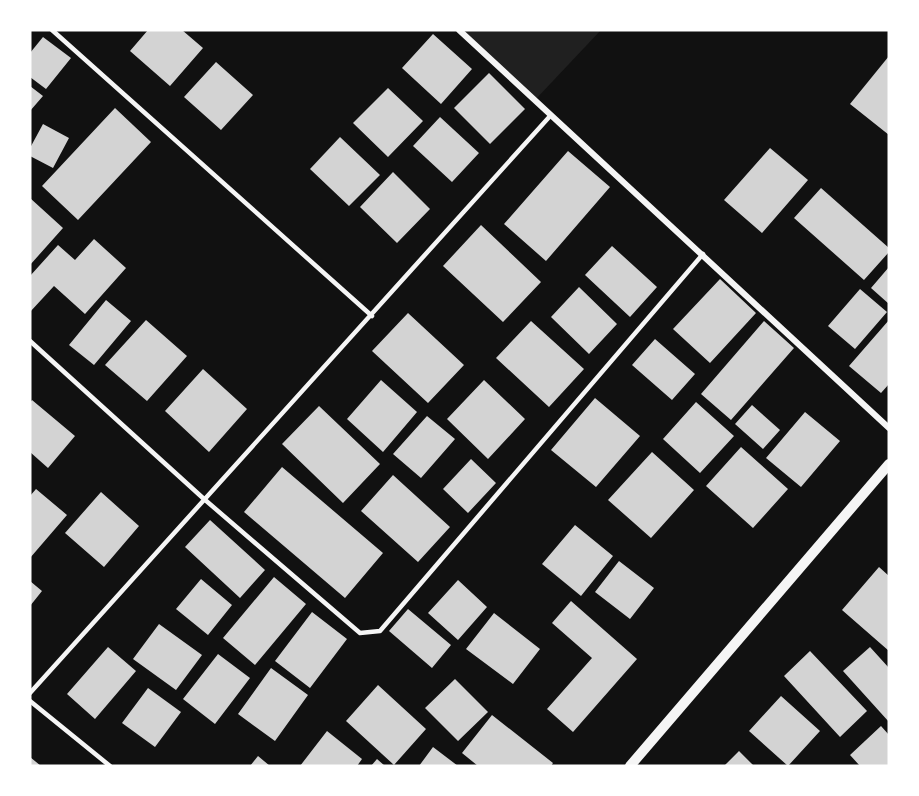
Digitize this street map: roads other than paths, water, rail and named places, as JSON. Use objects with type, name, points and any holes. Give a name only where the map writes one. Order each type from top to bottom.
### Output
[{"type":"street","points":[[459,30],[889,428]]},
{"type":"street","points":[[630,766],[889,464]]},
{"type":"lane","points":[[51,30],[372,316]]},
{"type":"lane","points":[[30,693],[551,115]]},
{"type":"lane","points":[[30,341],[204,499],[360,633],[380,631],[703,254]]},
{"type":"lane","points":[[30,701],[110,766]]}]
